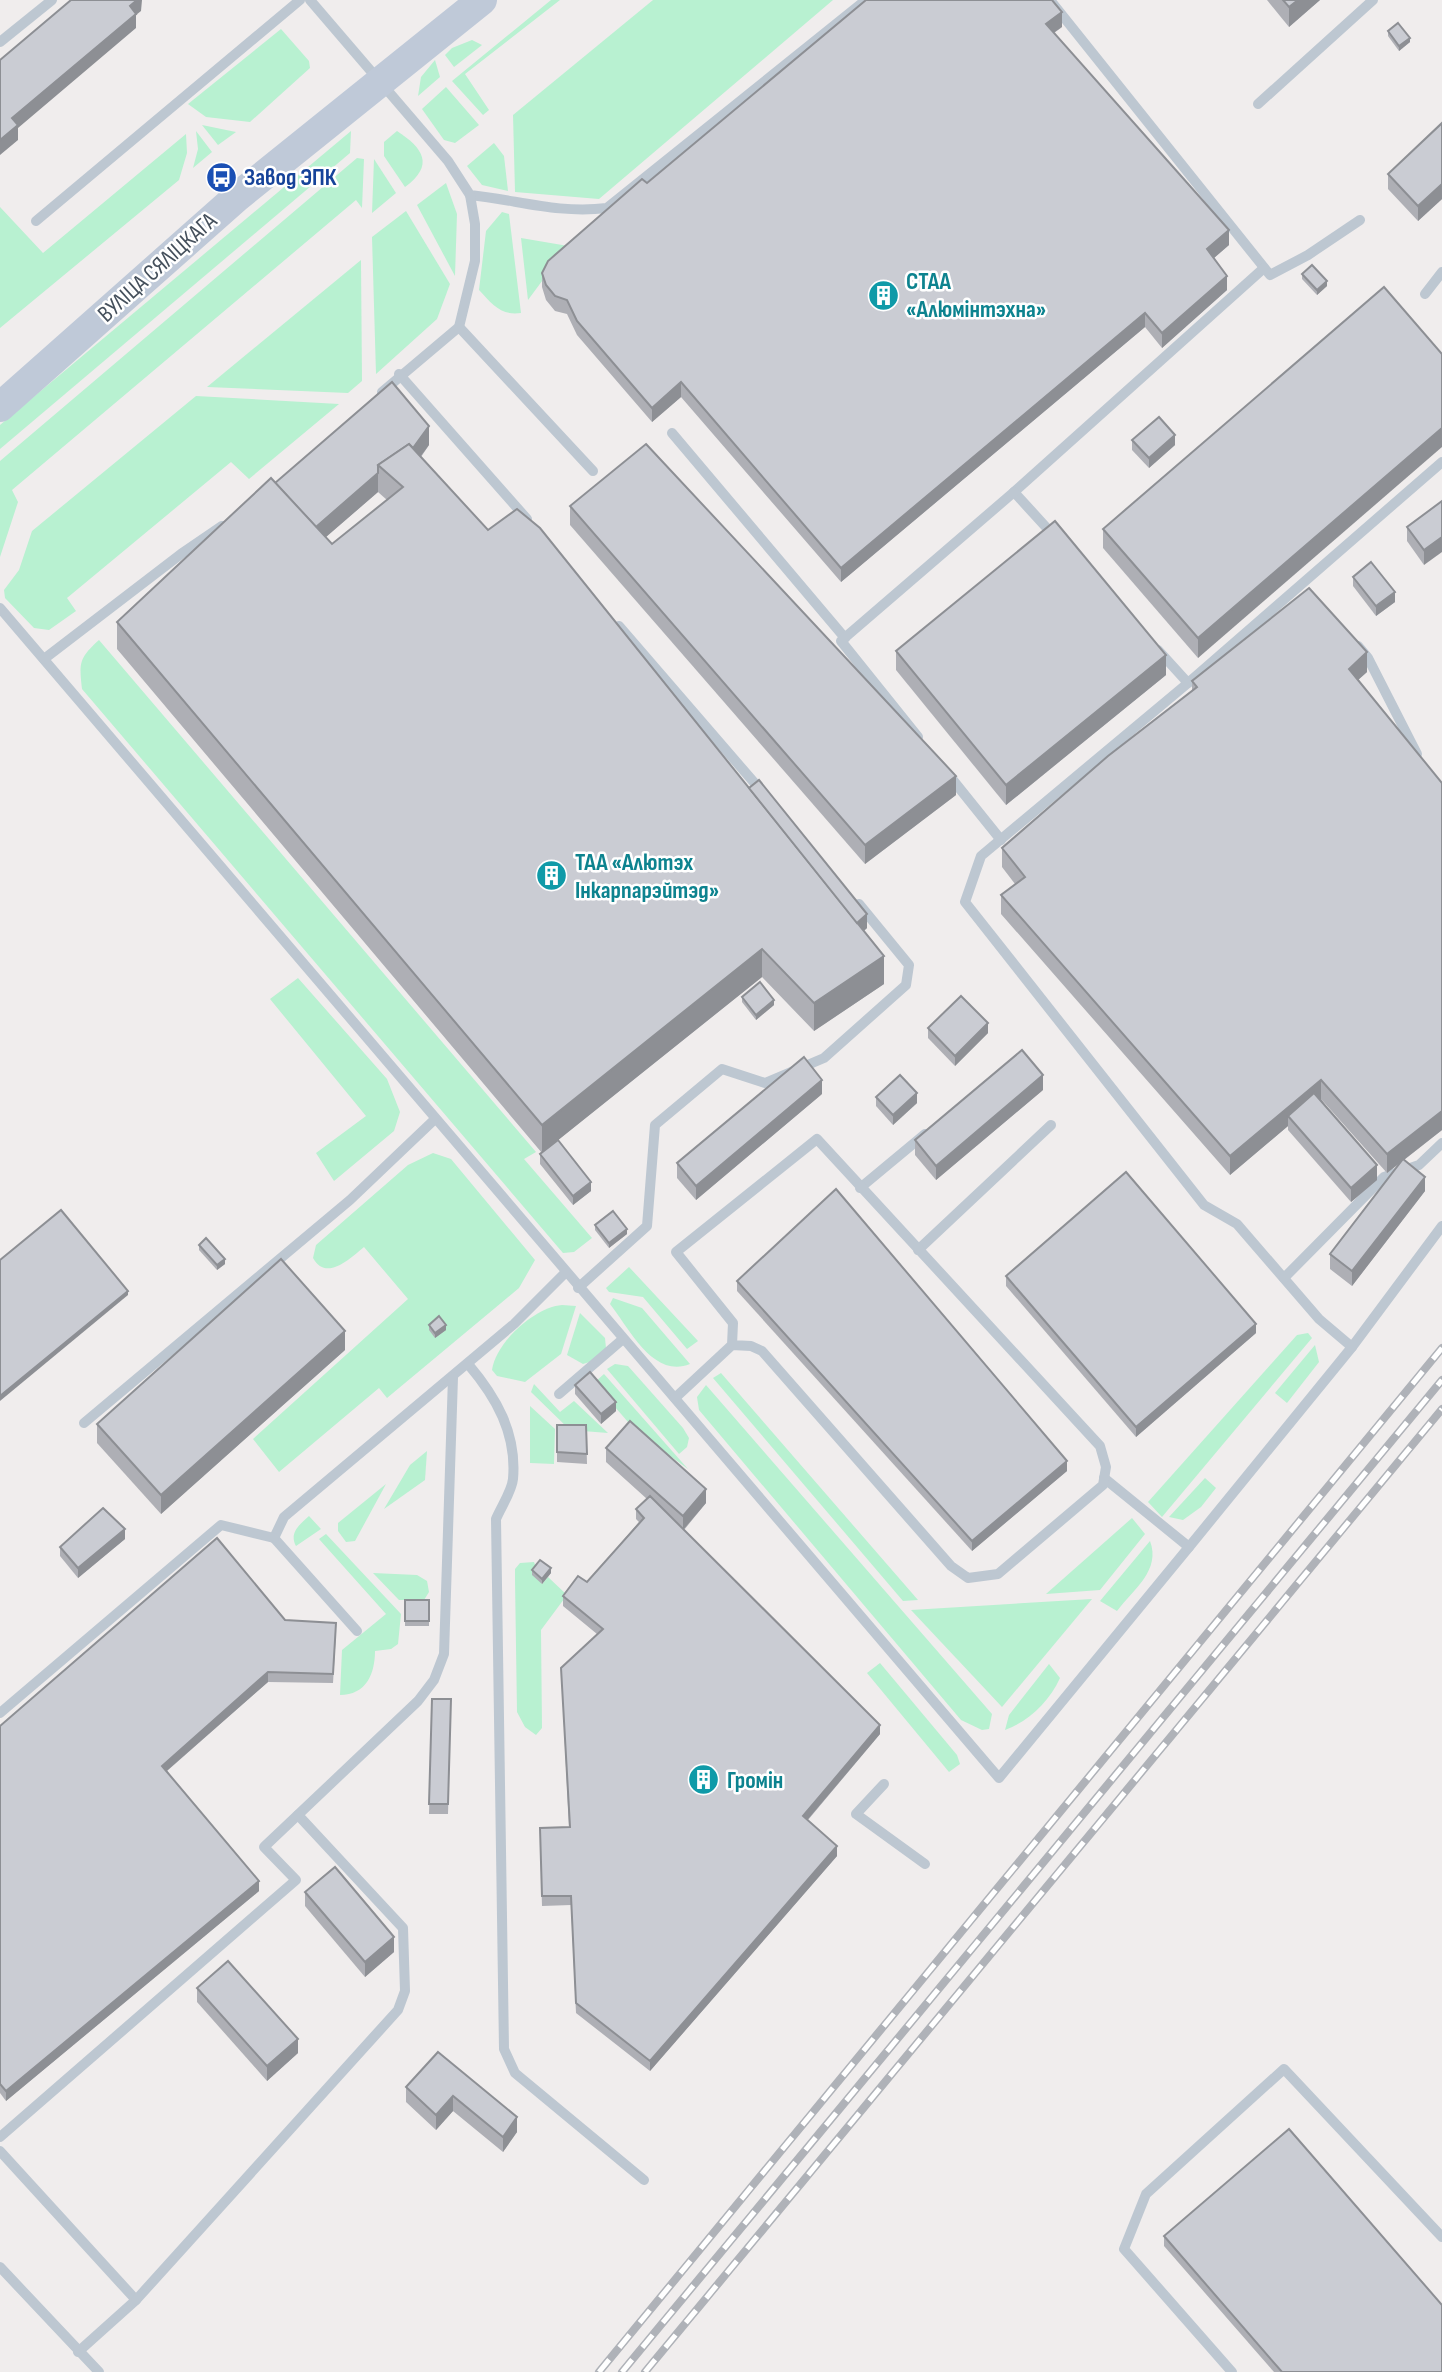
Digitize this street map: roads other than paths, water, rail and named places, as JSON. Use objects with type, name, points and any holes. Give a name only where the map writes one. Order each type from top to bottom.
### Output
[{"type":"main road","name":"ВУЛІЦА СЯЛІЦКАГА","points":[[0,407],[237,197],[482,0]]},
{"type":"lane","points":[[0,41],[52,0]]},
{"type":"lane","points":[[36,221],[300,0]]},
{"type":"lane","points":[[310,0],[448,161],[470,195],[475,224],[475,261],[459,327],[399,374],[373,401]]},
{"type":"lane","points":[[1050,0],[1270,275],[1308,255],[1360,220]]},
{"type":"lane","points":[[1258,104],[1373,0]]},
{"type":"lane","points":[[470,195],[512,200],[548,210],[607,208],[861,4]]},
{"type":"lane","points":[[925,746],[841,641],[1014,492],[1264,268]]},
{"type":"lane","points":[[1425,294],[1442,272]]},
{"type":"lane","points":[[459,327],[593,471]]},
{"type":"lane","points":[[399,374],[536,529]]},
{"type":"lane","points":[[671,433],[845,638]]},
{"type":"lane","points":[[1352,1347],[1319,1319],[1237,1223],[1204,1205],[965,902],[981,856],[1188,682],[1442,462]]},
{"type":"lane","points":[[1014,492],[1060,542]]},
{"type":"lane","points":[[44,659],[181,554],[238,516]]},
{"type":"lane","points":[[1304,582],[1312,592]]},
{"type":"lane","points":[[0,608],[434,1120],[999,1779],[1352,1347],[1442,1226]]},
{"type":"lane","points":[[614,621],[775,807]]},
{"type":"lane","points":[[1352,639],[1368,658],[1413,750],[1427,767]]},
{"type":"lane","points":[[1151,643],[1188,682]]},
{"type":"lane","points":[[942,767],[1001,840]]},
{"type":"lane","points":[[578,1288],[647,1226],[655,1125],[722,1069],[765,1083],[824,1058],[906,985],[909,965],[846,889]]},
{"type":"lane","points":[[84,1423],[350,1200],[434,1120]]},
{"type":"lane","points":[[918,1250],[1051,1125]]},
{"type":"lane","points":[[860,1188],[934,1126]]},
{"type":"lane","points":[[675,1398],[732,1345],[733,1323],[676,1252],[817,1139],[1100,1446],[1106,1467],[1103,1485],[998,1573],[968,1578],[951,1566],[762,1351],[732,1345]]},
{"type":"lane","points":[[1284,1278],[1384,1177],[1419,1165],[1442,1143]]},
{"type":"lane","points":[[274,1538],[284,1517],[468,1364],[514,1324],[565,1273]]},
{"type":"lane","points":[[559,1394],[623,1339]]},
{"type":"lane","points":[[468,1364],[493,1394],[512,1448],[513,1481],[496,1519],[504,2049],[515,2073],[644,2180]]},
{"type":"lane","points":[[0,2137],[296,1880],[264,1847],[418,1701],[434,1680],[444,1654],[453,1377]]},
{"type":"lane","points":[[1104,1478],[1189,1547]]},
{"type":"lane","points":[[0,1713],[221,1525],[274,1538],[357,1631]]},
{"type":"lane","points":[[884,1784],[856,1814],[925,1864]]},
{"type":"lane","points":[[78,2351],[136,2300],[398,2010],[405,1991],[402,1928],[298,1815]]},
{"type":"lane","points":[[1232,2372],[1124,2249],[1146,2194],[1284,2069],[1442,2237]]},
{"type":"lane","points":[[0,2151],[136,2300]]},
{"type":"lane","points":[[0,2267],[99,2372]]},
{"type":"railway","points":[[599,2372],[1442,1348]]},
{"type":"railway","points":[[622,2372],[1442,1380]]},
{"type":"railway","points":[[645,2372],[1442,1409]]},
{"type":"place","name":"Завод ЭПК","points":[[221,177]]},
{"type":"place","name":"СТАА «Алюмінтэхна»","points":[[883,295]]},
{"type":"place","name":"ТАА «Алютэх Інкарпарэйтэд»","points":[[552,876]]},
{"type":"place","name":"Громін","points":[[704,1780]]}]
